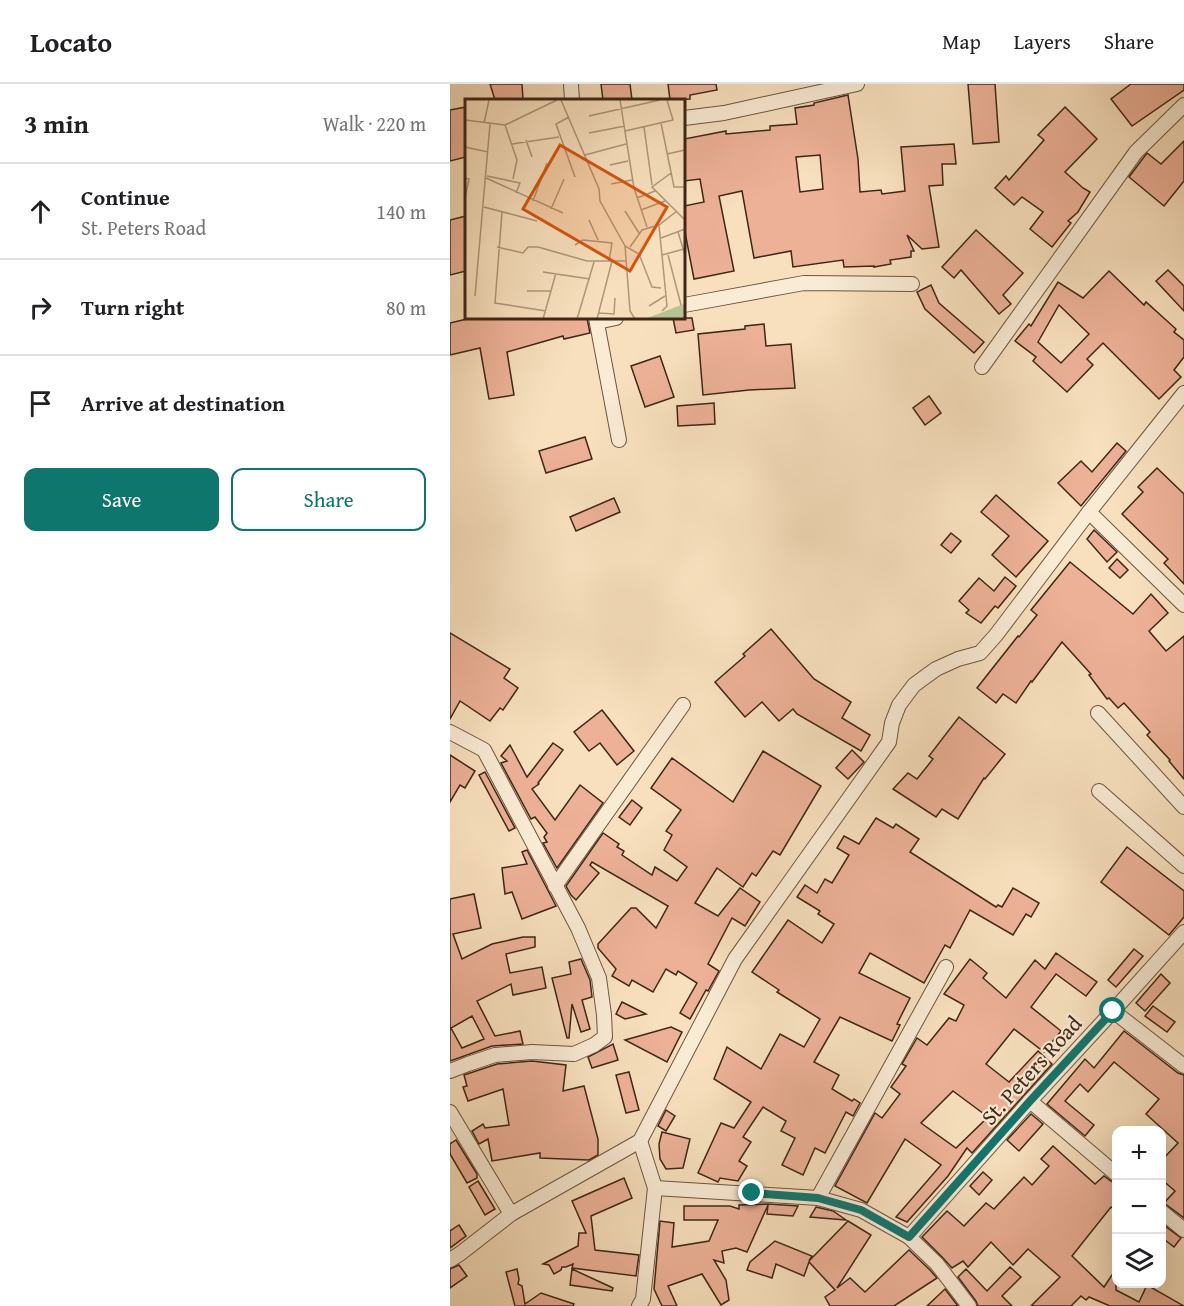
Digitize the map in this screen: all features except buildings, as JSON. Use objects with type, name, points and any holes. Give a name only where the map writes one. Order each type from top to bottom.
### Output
[{"type":"street","points":[[571,84],[572,99]]},
{"type":"street","points":[[686,118],[724,113],[857,84]]},
{"type":"street","points":[[982,366],[1136,152],[1184,105]]},
{"type":"street","points":[[686,305],[804,283],[912,284]]},
{"type":"street","points":[[596,320],[619,440]]},
{"type":"street","points":[[450,1260],[511,1214],[640,1141],[735,959],[889,742],[892,723],[899,705],[914,685],[936,669],[958,659],[981,653],[1184,393]]},
{"type":"street","points":[[1089,512],[1184,605]]},
{"type":"street","points":[[555,886],[683,705]]},
{"type":"street","points":[[1098,713],[1184,807]]},
{"type":"street","points":[[450,732],[484,750],[578,928],[599,978],[605,1037],[594,1046],[574,1053],[532,1052],[495,1055],[450,1071]]},
{"type":"street","points":[[1099,791],[1184,866]]},
{"type":"street","name":"St. Peters Road","points":[[909,1237],[1184,932]]},
{"type":"street","points":[[818,1198],[946,967]]},
{"type":"street","points":[[1113,1011],[1184,1066]]},
{"type":"street","points":[[1030,1101],[1112,1171]]},
{"type":"street","points":[[450,1112],[511,1214]]},
{"type":"street","points":[[640,1141],[655,1188],[643,1304]]},
{"type":"street","points":[[655,1188],[818,1198],[861,1210],[909,1237],[937,1264],[969,1306]]},
{"type":"street","points":[[1166,1216],[1184,1230]]},
{"type":"route","points":[[752,1193],[818,1198],[861,1210],[909,1237],[1113,1011]]}]
